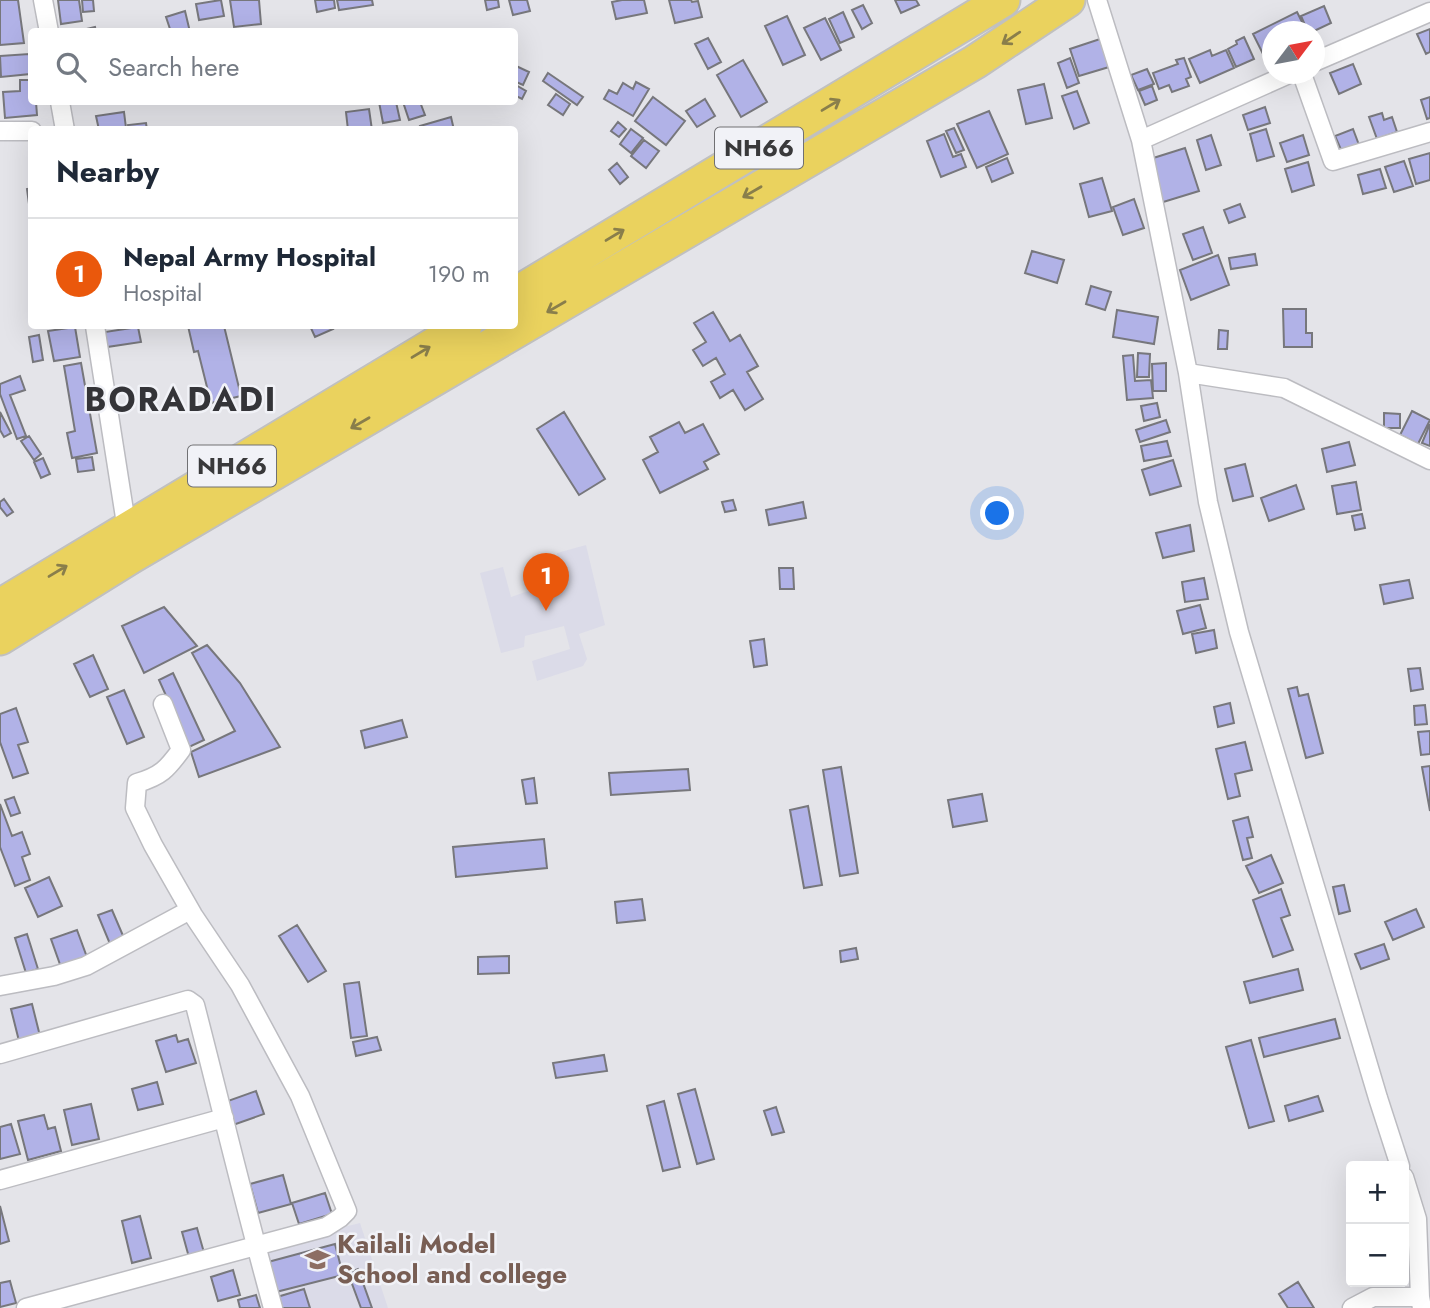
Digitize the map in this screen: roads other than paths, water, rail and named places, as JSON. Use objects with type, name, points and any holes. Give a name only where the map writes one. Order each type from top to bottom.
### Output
[{"type":"highway","name":"NH66","points":[[518,293],[1003,0]]},
{"type":"highway","name":"NH66","points":[[0,638],[132,556],[975,62],[1068,0]]},
{"type":"highway","name":"NH66","points":[[0,606],[460,329]]},
{"type":"street","points":[[43,0],[48,28]]},
{"type":"street","points":[[1097,0],[1140,140],[1188,373],[1208,502],[1239,632],[1398,1161]]},
{"type":"street","points":[[1325,57],[1430,12]]},
{"type":"street","points":[[1140,140],[1266,84]]},
{"type":"street","points":[[1306,84],[1333,161],[1430,132]]},
{"type":"street","points":[[61,105],[64,126]]},
{"type":"street","points":[[0,131],[28,131]]},
{"type":"street","points":[[95,329],[127,530]]},
{"type":"street","points":[[1188,373],[1284,388],[1430,460]]},
{"type":"street","points":[[26,1308],[326,1227],[347,1211],[300,1096],[240,985],[191,910],[135,808],[137,783],[166,770],[181,750],[163,704]]},
{"type":"street","points":[[0,986],[54,976],[86,966],[191,910]]},
{"type":"street","points":[[0,1054],[188,1000],[193,1002],[273,1308]]},
{"type":"street","points":[[0,1180],[224,1118]]},
{"type":"street","points":[[1352,1308],[1373,1297],[1421,1302],[1423,1216],[1409,1187]]},
{"type":"place","name":"Nepal Army Hospital","points":[[546,611]]},
{"type":"place","name":"Kailali Model School and college","points":[[317,1259]]},
{"type":"district","name":"BORADADI","points":[[181,399]]}]
